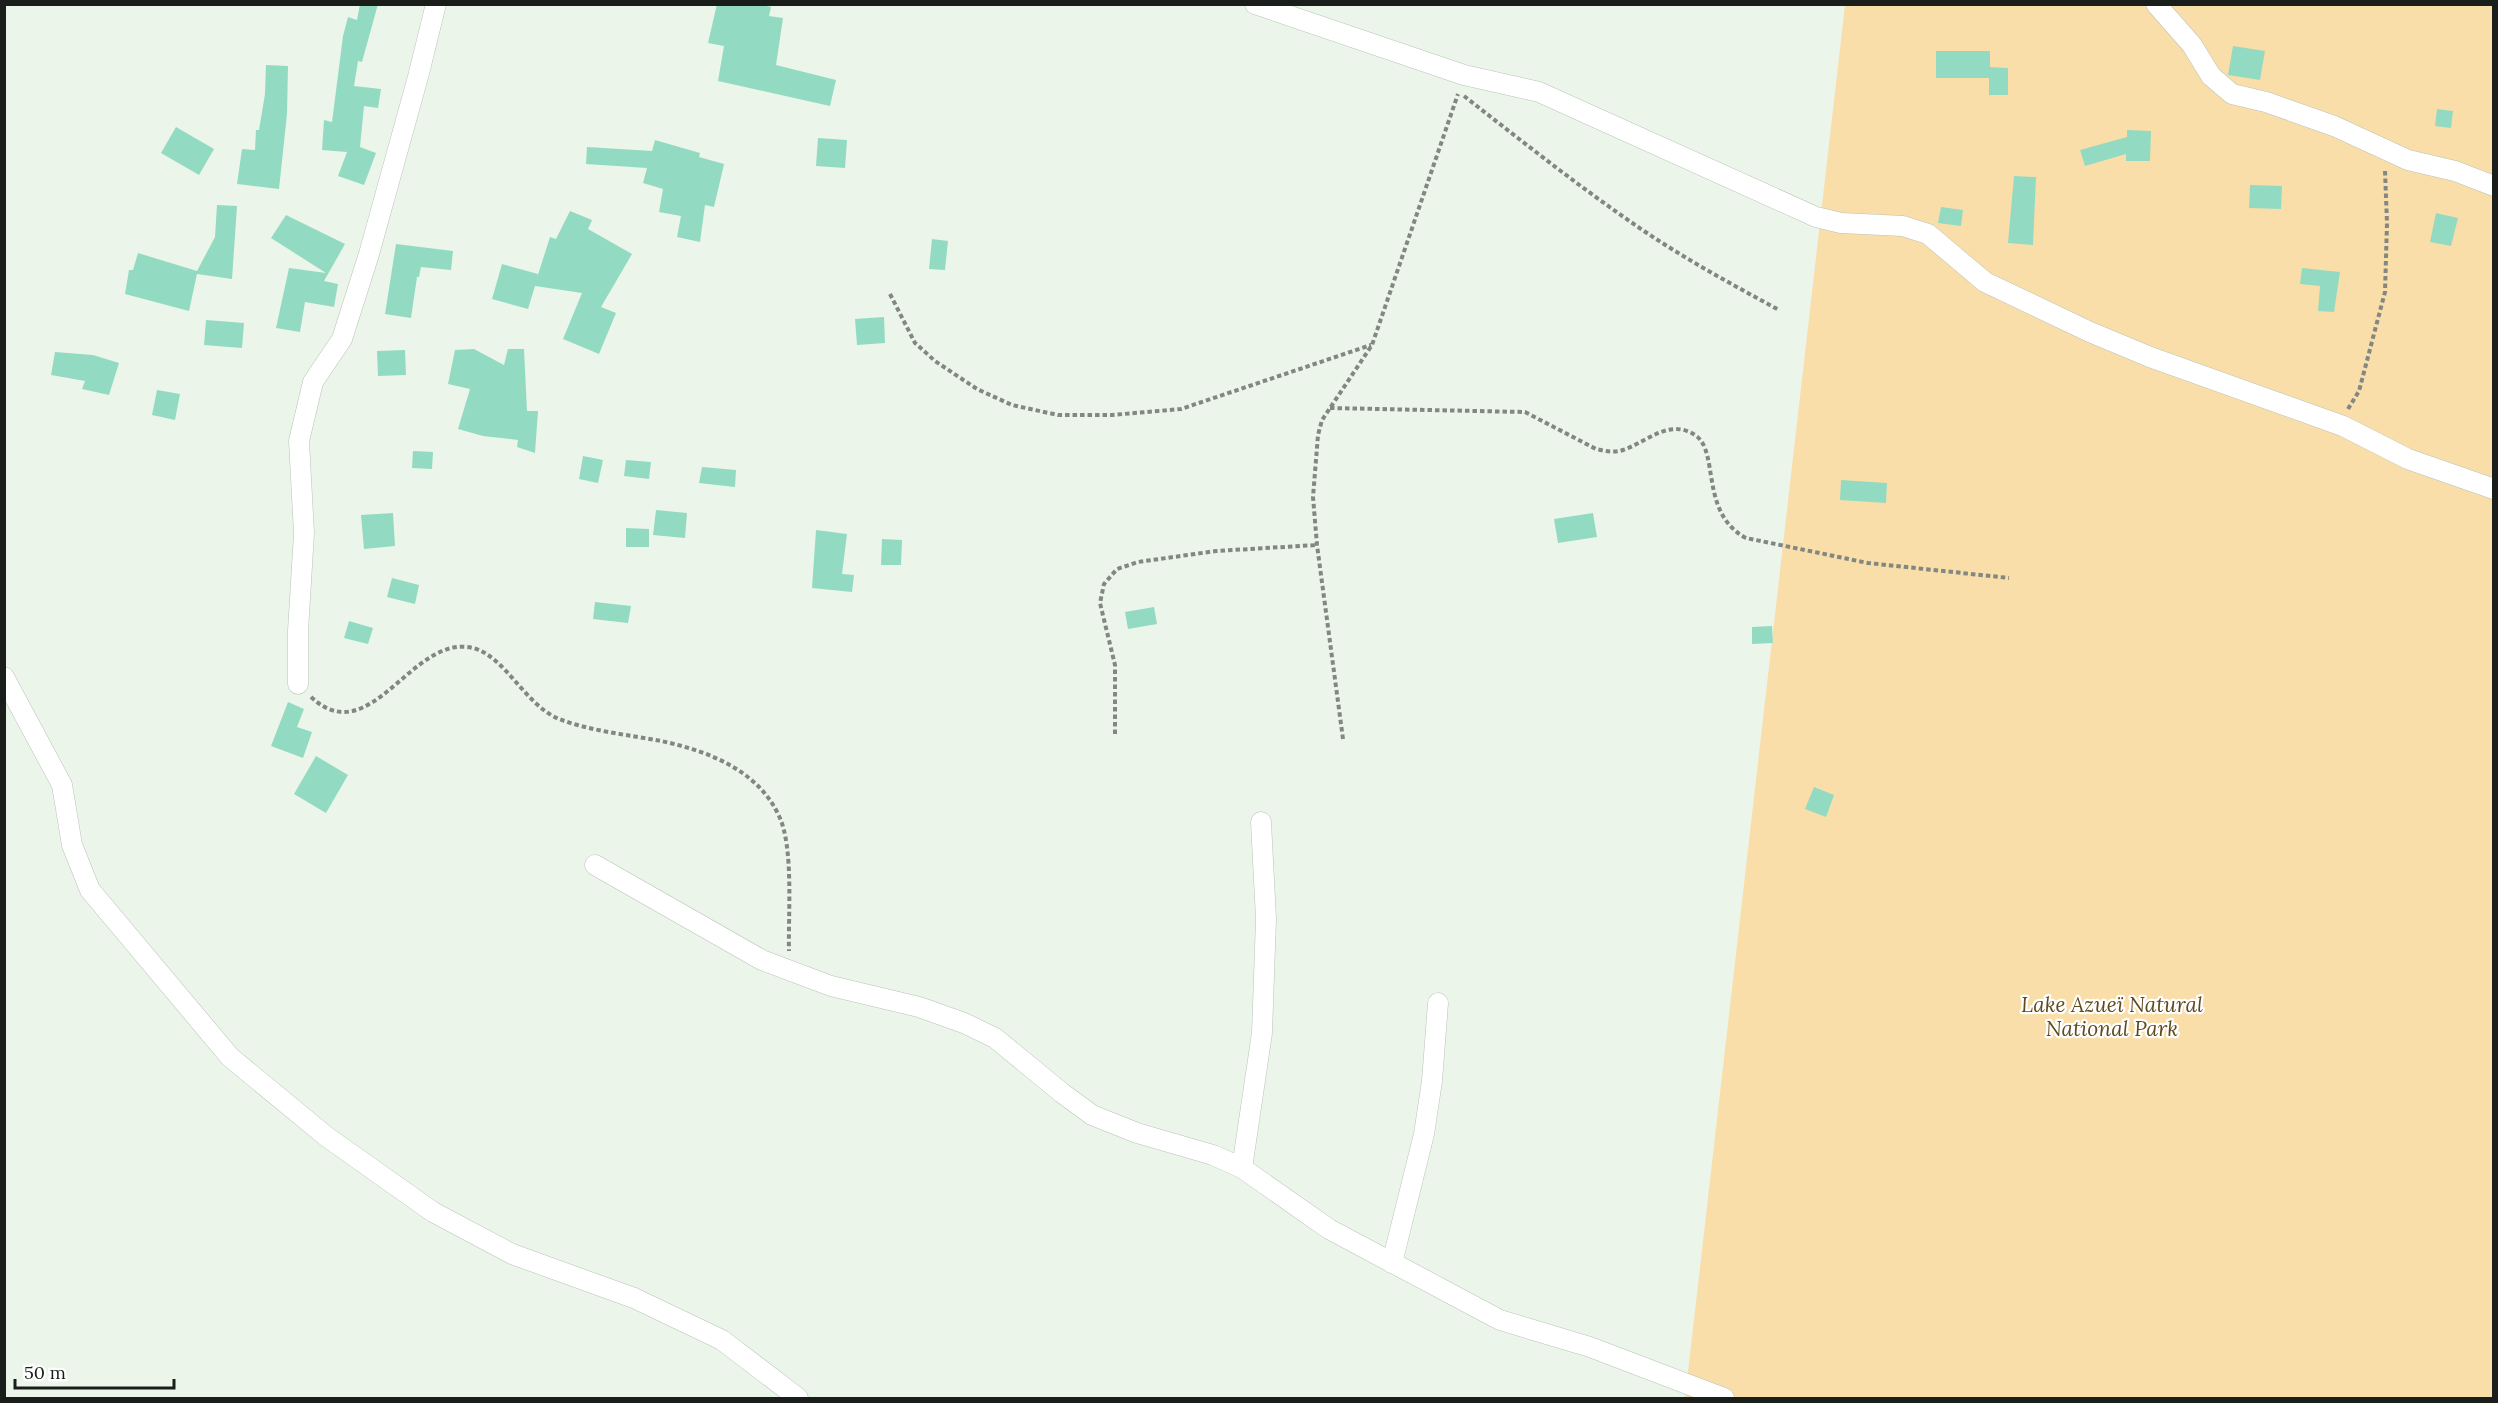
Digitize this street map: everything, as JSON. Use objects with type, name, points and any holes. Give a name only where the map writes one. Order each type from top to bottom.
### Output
[{"type":"street","points":[[298,684],[298,631],[304,533],[299,441],[313,382],[342,339],[359,286],[418,77],[436,4]]},
{"type":"street","points":[[1255,4],[1464,75],[1539,92],[1816,217],[1841,223],[1903,226],[1928,234],[1985,282],[2090,332],[2150,357],[2338,424],[2408,459],[2493,489]]},
{"type":"street","points":[[2156,4],[2192,45],[2211,76],[2232,94],[2334,126],[2408,160],[2455,171],[2493,186]]},
{"type":"street","points":[[4,677],[62,784],[72,845],[90,890],[230,1057],[327,1137],[433,1212],[512,1254],[634,1298],[722,1340],[798,1398]]},
{"type":"street","points":[[1242,1168],[1262,1033],[1266,919],[1261,822]]},
{"type":"street","points":[[595,865],[762,960],[831,986],[919,1007],[964,1023],[996,1038],[1092,1115],[1137,1133],[1214,1155],[1242,1168],[1329,1229],[1500,1320],[1590,1347],[1724,1398]]},
{"type":"street","points":[[1392,1263],[1424,1134],[1432,1081],[1438,1003]]},
{"type":"path","points":[[1343,739],[1317,545],[1313,497],[1318,435],[1322,420],[1372,345],[1458,92],[1545,159],[1645,231],[1719,278],[1779,310]]},
{"type":"path","points":[[2338,424],[2359,391],[2385,292],[2387,223],[2384,149]]},
{"type":"path","points":[[890,294],[915,343],[935,362],[977,389],[1012,405],[1058,415],[1112,415],[1181,409],[1372,345]]},
{"type":"path","points":[[1330,408],[1525,412],[1604,451],[1624,449],[1664,429],[1680,428],[1696,435],[1705,445],[1713,492],[1722,515],[1734,531],[1746,538],[1868,563],[2009,578]]},
{"type":"path","points":[[1115,734],[1115,665],[1100,603],[1104,584],[1116,569],[1138,562],[1216,551],[1317,545]]},
{"type":"path","points":[[298,684],[324,709],[343,712],[370,706],[430,656],[447,648],[472,648],[495,661],[535,705],[559,719],[678,745],[727,761],[764,789],[780,817],[788,854],[789,971]]},
{"type":"green space","name":"Lake Azueï Natural National Park","points":[[1845,5],[2493,5],[2493,1398],[1685,1398]]},
{"type":"building","points":[[360,4],[378,4],[362,62],[358,61],[354,86],[381,89],[378,108],[364,106],[360,147],[376,153],[364,185],[338,176],[347,152],[322,150],[324,120],[332,122],[343,36],[348,17],[357,20]]},
{"type":"building","points":[[717,4],[758,4],[771,7],[769,16],[783,18],[776,65],[836,80],[830,106],[718,81],[724,46],[708,43]]},
{"type":"building","points":[[2233,46],[2265,51],[2260,80],[2228,75]]},
{"type":"building","points":[[1936,51],[1990,51],[1990,67],[2008,68],[2008,95],[1989,95],[1989,78],[1936,78]]},
{"type":"building","points":[[266,65],[288,66],[287,114],[279,189],[237,184],[242,149],[255,150],[256,130],[259,130],[265,94]]},
{"type":"building","points":[[2437,109],[2453,111],[2451,128],[2435,126]]},
{"type":"building","points":[[176,127],[214,149],[199,175],[161,153]]},
{"type":"building","points":[[2127,130],[2151,131],[2150,161],[2126,161],[2126,154],[2085,166],[2080,150],[2127,137]]},
{"type":"building","points":[[818,138],[847,140],[845,168],[816,166]]},
{"type":"building","points":[[655,140],[700,153],[699,157],[724,164],[714,207],[705,205],[700,242],[677,237],[681,216],[659,212],[663,189],[643,183],[647,168],[586,164],[587,147],[652,151]]},
{"type":"building","points":[[2014,176],[2036,177],[2033,245],[2008,243]]},
{"type":"building","points":[[2250,185],[2282,186],[2281,209],[2249,208]]},
{"type":"building","points":[[217,205],[237,206],[232,279],[197,274],[189,311],[125,294],[129,270],[133,270],[138,253],[197,271],[215,237]]},
{"type":"building","points":[[1941,207],[1963,210],[1961,226],[1938,223]]},
{"type":"building","points":[[570,211],[592,220],[588,229],[632,254],[601,307],[616,313],[599,354],[563,339],[582,293],[535,286],[528,309],[492,299],[502,264],[538,274],[536,281],[550,237],[556,239]]},
{"type":"building","points":[[2436,213],[2458,218],[2451,246],[2430,242]]},
{"type":"building","points":[[286,215],[345,244],[324,281],[338,284],[334,307],[305,302],[300,332],[276,328],[289,268],[326,273],[271,238]]},
{"type":"building","points":[[932,239],[948,241],[945,270],[929,269]]},
{"type":"building","points":[[396,244],[453,251],[451,270],[421,267],[419,277],[417,277],[411,318],[385,314]]},
{"type":"building","points":[[2302,268],[2340,272],[2334,312],[2318,311],[2320,286],[2300,284]]},
{"type":"building","points":[[884,317],[885,343],[857,345],[855,319]]},
{"type":"building","points":[[206,320],[244,323],[242,348],[204,345]]},
{"type":"building","points":[[474,349],[504,365],[508,349],[524,349],[527,411],[538,411],[535,453],[517,447],[518,440],[483,436],[458,429],[470,389],[448,384],[455,350]]},
{"type":"building","points":[[405,350],[406,375],[378,376],[377,351]]},
{"type":"building","points":[[55,352],[93,355],[119,363],[109,395],[82,389],[85,381],[51,375]]},
{"type":"building","points":[[157,390],[180,394],[175,420],[152,415]]},
{"type":"building","points":[[413,451],[433,452],[432,469],[412,468]]},
{"type":"building","points":[[583,456],[603,460],[598,483],[579,479]]},
{"type":"building","points":[[626,460],[651,462],[649,479],[624,476]]},
{"type":"building","points":[[702,467],[736,470],[735,487],[699,483]]},
{"type":"building","points":[[1841,480],[1887,483],[1886,503],[1840,500]]},
{"type":"building","points":[[656,510],[687,513],[685,538],[653,535]]},
{"type":"building","points":[[393,513],[395,546],[364,549],[361,515]]},
{"type":"building","points":[[1593,513],[1597,537],[1558,543],[1554,519]]},
{"type":"building","points":[[626,528],[649,529],[649,547],[626,547]]},
{"type":"building","points":[[816,530],[847,534],[842,574],[854,575],[852,592],[812,588]]},
{"type":"building","points":[[882,539],[902,540],[901,565],[881,565]]},
{"type":"building","points":[[392,578],[419,585],[415,604],[387,597]]},
{"type":"building","points":[[595,602],[631,606],[628,623],[593,619]]},
{"type":"building","points":[[1154,607],[1157,624],[1128,629],[1125,612]]},
{"type":"building","points":[[349,621],[373,628],[368,644],[344,638]]},
{"type":"building","points":[[1772,626],[1773,643],[1752,644],[1752,627]]},
{"type":"building","points":[[288,702],[304,709],[297,727],[312,732],[303,758],[271,746]]},
{"type":"building","points":[[316,756],[348,775],[326,813],[294,794]]},
{"type":"building","points":[[1814,787],[1834,795],[1826,817],[1805,809]]}]
